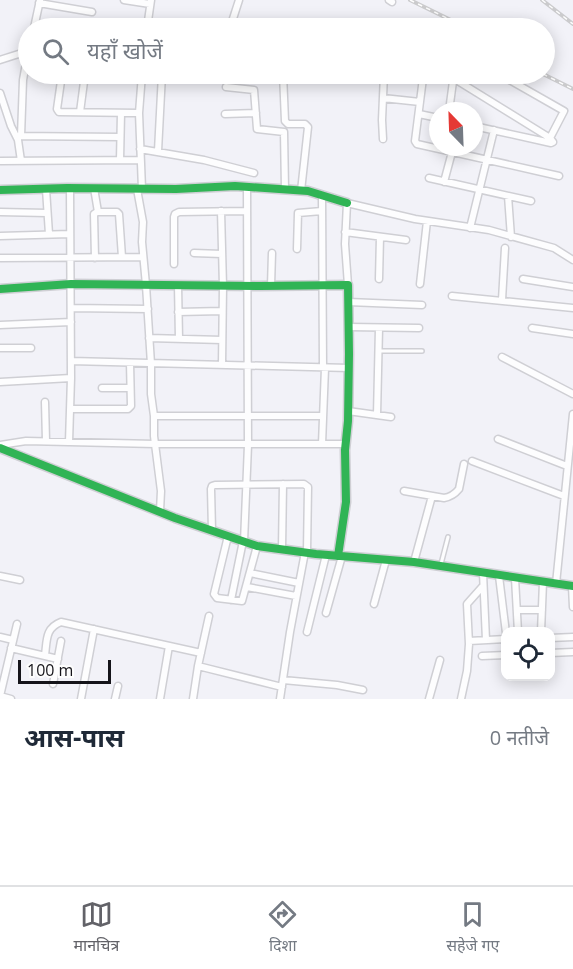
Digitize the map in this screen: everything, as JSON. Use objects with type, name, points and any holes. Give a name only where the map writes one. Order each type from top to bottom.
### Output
[{"type":"street","points":[[124,0],[151,2],[148,18]]},
{"type":"street","points":[[233,18],[239,0]]},
{"type":"street","points":[[36,18],[39,1],[92,12]]},
{"type":"street","points":[[0,60],[18,55]]},
{"type":"street","points":[[21,161],[19,136],[23,84]]},
{"type":"street","points":[[61,84],[59,112],[139,113]]},
{"type":"street","points":[[80,112],[84,84]]},
{"type":"street","points":[[141,84],[139,189],[151,364],[150,394],[161,491],[160,512]]},
{"type":"street","points":[[158,151],[161,84]]},
{"type":"street","points":[[283,84],[285,121],[288,124],[305,124],[308,127],[301,190]]},
{"type":"street","points":[[383,139],[384,84]]},
{"type":"street","points":[[422,84],[416,143],[429,146]]},
{"type":"street","points":[[450,102],[452,84]]},
{"type":"street","points":[[466,84],[553,140],[552,142],[483,128]]},
{"type":"street","points":[[517,84],[563,110],[564,113],[550,138]]},
{"type":"street","points":[[226,87],[254,90],[257,129],[283,131],[285,134],[285,189]]},
{"type":"street","points":[[0,93],[11,126],[19,136]]},
{"type":"street","points":[[383,98],[420,102]]},
{"type":"street","points":[[120,160],[121,113]]},
{"type":"street","points":[[225,114],[256,114]]},
{"type":"street","points":[[419,114],[429,116]]},
{"type":"street","points":[[470,228],[494,130]]},
{"type":"street","points":[[19,136],[120,136]]},
{"type":"street","points":[[140,149],[204,160],[254,173]]},
{"type":"street","points":[[444,182],[451,156]]},
{"type":"street","points":[[469,156],[559,176]]},
{"type":"street","points":[[0,161],[140,160]]},
{"type":"street","points":[[429,178],[531,201]]},
{"type":"street","points":[[0,190],[176,189],[235,186],[301,190],[427,221],[489,231],[554,248],[573,260]]},
{"type":"street","points":[[231,600],[244,541],[247,484],[247,187]]},
{"type":"street","points":[[69,442],[70,188]]},
{"type":"street","points":[[94,188],[98,212]]},
{"type":"street","points":[[46,189],[49,234]]},
{"type":"street","points":[[322,195],[324,368],[322,444]]},
{"type":"street","points":[[508,196],[511,237]]},
{"type":"street","points":[[326,613],[340,556],[346,502],[345,444],[349,368],[345,232],[347,203]]},
{"type":"street","points":[[221,211],[222,365]]},
{"type":"street","points":[[174,264],[175,214],[179,212],[247,211]]},
{"type":"street","points":[[297,249],[298,213],[322,211]]},
{"type":"street","points":[[0,212],[48,213]]},
{"type":"street","points":[[95,258],[94,214],[98,212],[118,212],[122,257]]},
{"type":"street","points":[[420,284],[427,221]]},
{"type":"street","points":[[345,232],[406,240]]},
{"type":"street","points":[[0,236],[70,234]]},
{"type":"street","points":[[379,279],[380,237]]},
{"type":"street","points":[[502,300],[505,248]]},
{"type":"street","points":[[194,253],[222,254]]},
{"type":"street","points":[[271,286],[272,253]]},
{"type":"street","points":[[0,258],[143,257]]},
{"type":"street","points":[[523,279],[573,287]]},
{"type":"street","points":[[0,289],[71,284],[348,285]]},
{"type":"street","points":[[178,285],[180,339]]},
{"type":"street","points":[[452,296],[573,308]]},
{"type":"street","points":[[348,302],[422,305]]},
{"type":"street","points":[[71,308],[148,309]]},
{"type":"street","points":[[178,312],[222,311]]},
{"type":"street","points":[[0,325],[71,322]]},
{"type":"street","points":[[349,327],[419,328]]},
{"type":"street","points":[[377,415],[379,328]]},
{"type":"street","points":[[532,328],[573,334]]},
{"type":"street","points":[[149,338],[222,340]]},
{"type":"street","points":[[0,348],[31,348]]},
{"type":"street","points":[[502,357],[573,394]]},
{"type":"street","points":[[71,361],[349,368]]},
{"type":"street","points":[[70,410],[128,409],[130,406],[130,363]]},
{"type":"street","points":[[0,382],[71,378]]},
{"type":"street","points":[[102,388],[130,388]]},
{"type":"street","points":[[45,402],[46,441]]},
{"type":"street","points":[[348,411],[391,417]]},
{"type":"street","points":[[556,584],[573,414]]},
{"type":"street","points":[[154,416],[323,416]]},
{"type":"street","points":[[498,439],[567,466]]},
{"type":"street","points":[[0,447],[22,441],[248,445],[345,444]]},
{"type":"street","points":[[0,447],[160,512],[257,546],[326,555],[414,562],[573,586],[573,607]]},
{"type":"street","points":[[472,461],[564,496]]},
{"type":"street","points":[[404,491],[447,497],[457,492],[464,464]]},
{"type":"street","points":[[282,549],[284,484]]},
{"type":"street","points":[[212,530],[212,486],[304,484],[308,487],[306,552],[296,596],[280,699]]},
{"type":"street","points":[[414,562],[432,496]]},
{"type":"street","points":[[228,536],[214,594],[217,598],[242,601],[257,546]]},
{"type":"street","points":[[307,632],[326,555]]},
{"type":"street","points":[[374,604],[386,560]]},
{"type":"street","points":[[250,573],[299,583]]},
{"type":"street","points":[[483,573],[486,640]]},
{"type":"street","points":[[0,576],[20,580]]},
{"type":"street","points":[[499,576],[505,627]]},
{"type":"street","points":[[515,578],[518,627]]},
{"type":"street","points":[[541,627],[543,582]]},
{"type":"street","points":[[461,699],[469,641],[467,604],[483,586]]},
{"type":"street","points":[[247,587],[296,596]]},
{"type":"street","points":[[517,610],[542,610]]},
{"type":"street","points":[[193,699],[209,616]]},
{"type":"street","points":[[45,655],[50,628],[64,622],[201,653]]},
{"type":"street","points":[[11,699],[0,696],[3,669],[11,648],[16,624]]},
{"type":"street","points":[[81,699],[94,629]]},
{"type":"street","points":[[0,637],[13,639]]},
{"type":"street","points":[[555,638],[573,637]]},
{"type":"street","points":[[469,641],[501,639]]},
{"type":"street","points":[[53,684],[61,641]]},
{"type":"street","points":[[160,699],[169,646]]},
{"type":"street","points":[[11,648],[58,659]]},
{"type":"street","points":[[555,653],[573,652]]},
{"type":"street","points":[[482,656],[501,655]]},
{"type":"street","points":[[429,699],[440,660]]},
{"type":"street","points":[[198,666],[363,690]]},
{"type":"street","points":[[115,699],[117,686]]},
{"type":"lane","points":[[378,351],[422,351]]},
{"type":"lane","points":[[441,567],[448,537]]},
{"type":"railway","points":[[410,0],[447,18]]},
{"type":"railway","points":[[542,0],[573,24]]},
{"type":"railway","points":[[555,80],[573,89]]},
{"type":"traffic: fast","points":[[0,190],[176,189],[235,186],[308,191],[347,203]]},
{"type":"traffic: fast","points":[[0,289],[71,284],[348,285],[346,502],[338,556]]},
{"type":"traffic: fast","points":[[0,448],[175,518],[257,546],[316,554],[414,562],[573,586]]}]
